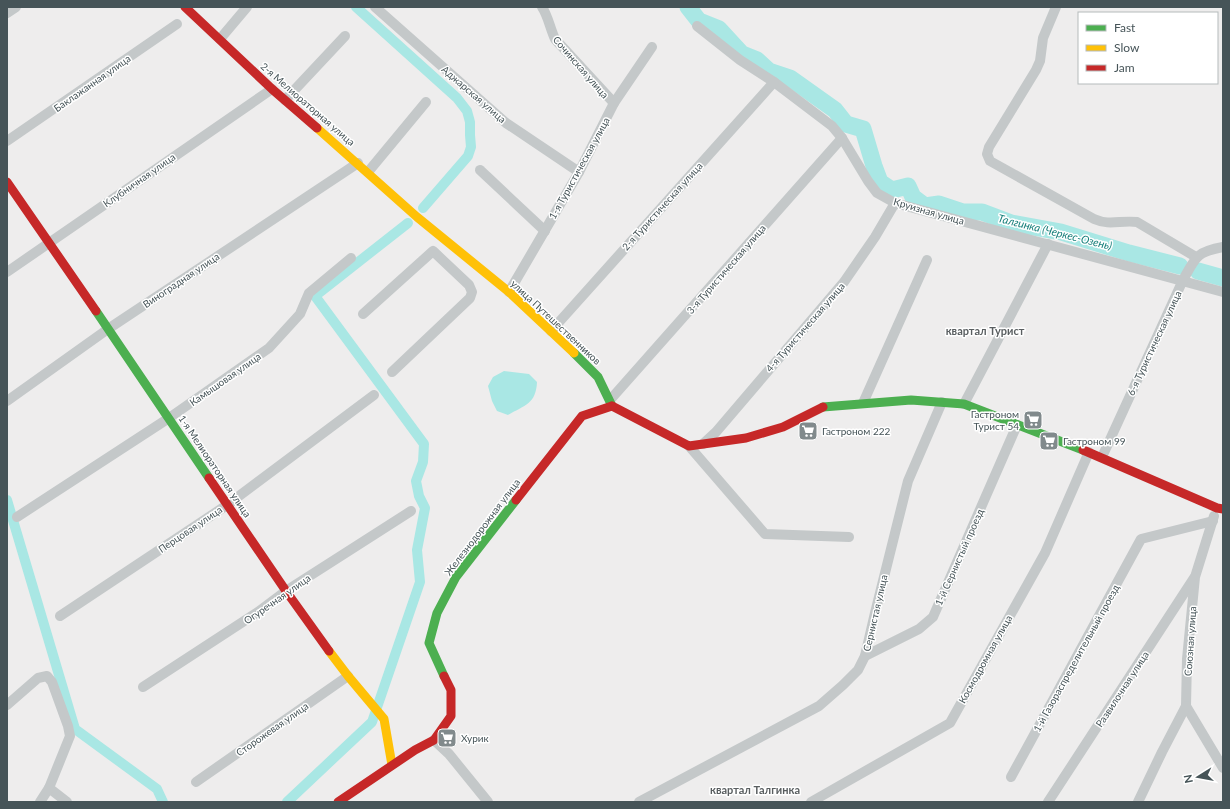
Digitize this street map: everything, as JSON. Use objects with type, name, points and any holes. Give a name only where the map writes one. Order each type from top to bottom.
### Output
[{"type":"street","points":[[7,13],[16,7]]},
{"type":"street","name":"2-я Мелиораторная улица","points":[[185,7],[285,100],[418,217]]},
{"type":"street","points":[[220,39],[247,7]]},
{"type":"street","name":"Аджарская улица","points":[[375,7],[506,123],[579,172]]},
{"type":"street","name":"Сочинская улица","points":[[542,7],[555,39],[614,103]]},
{"type":"street","points":[[1056,7],[1043,38],[1040,61],[989,147],[987,154],[990,161],[1102,223],[1128,221],[1137,222],[1196,257],[1203,252],[1223,247]]},
{"type":"street","name":"Баклажанная улица","points":[[7,141],[177,24]]},
{"type":"street","name":"Круизная улица","points":[[697,26],[740,60],[774,82],[832,126],[842,138],[868,181],[878,193],[895,203],[1223,292]]},
{"type":"street","points":[[285,100],[345,36]]},
{"type":"street","name":"1-я Туристическая улица","points":[[509,292],[579,172],[614,103],[652,47]]},
{"type":"street","name":"2-я Туристическая улица","points":[[551,331],[774,82]]},
{"type":"street","name":"Клубничная улица","points":[[7,272],[272,88]]},
{"type":"street","points":[[368,172],[426,102]]},
{"type":"street","name":"3-я Туристическая улица","points":[[611,403],[842,138]]},
{"type":"street","name":"Виноградная улица","points":[[7,401],[108,329],[358,163]]},
{"type":"street","points":[[480,170],[545,230]]},
{"type":"street","name":"1-я Мелиораторная улица","points":[[7,182],[286,590],[348,676],[384,719],[392,765]]},
{"type":"street","name":"4-я Туристическая улица","points":[[704,444],[716,432],[844,282],[875,237],[895,203]]},
{"type":"street","name":"улица Путешественников","points":[[418,217],[509,292],[551,331],[598,377],[611,403]]},
{"type":"street","points":[[363,314],[445,240]]},
{"type":"street","points":[[964,404],[1048,244]]},
{"type":"street","points":[[392,372],[470,298],[472,292],[469,285],[433,251]]},
{"type":"street","name":"6-я Туристическая улица","points":[[1102,457],[1183,280],[1196,257]]},
{"type":"street","name":"Камышовая улица","points":[[17,517],[169,418],[269,348],[300,314],[309,292],[351,258]]},
{"type":"street","points":[[863,403],[927,260]]},
{"type":"street","name":"Перцовая улица","points":[[60,616],[227,505],[374,395]]},
{"type":"street","points":[[689,446],[746,438],[783,427],[822,407],[912,400],[964,404],[1017,426],[1102,457],[1220,508]]},
{"type":"street","name":"Сернистая улица","points":[[639,802],[819,706],[844,685],[858,670],[866,656],[875,613],[908,481],[942,402]]},
{"type":"street","points":[[611,403],[689,446],[765,534],[849,537]]},
{"type":"street","name":"Железнодорожная улица","points":[[338,802],[415,750],[434,740],[451,716],[451,690],[429,643],[437,614],[449,590],[456,578],[582,416],[611,403]]},
{"type":"street","name":"1-й Сернистый проезд","points":[[866,656],[920,629],[933,617],[1017,426]]},
{"type":"street","name":"Космодромная улица","points":[[811,802],[950,723],[1045,553],[1089,452]]},
{"type":"street","name":"Союзная улица","points":[[1186,706],[1187,659],[1195,576],[1213,521],[1220,508]]},
{"type":"street","name":"Огуречная улица","points":[[143,687],[258,612],[286,590],[411,511]]},
{"type":"street","name":"1-й Газораспределительный проезд","points":[[1012,777],[1141,539],[1213,521]]},
{"type":"street","name":"Развилочная улица","points":[[1048,802],[1195,576]]},
{"type":"street","points":[[7,705],[38,678],[47,676],[52,682],[68,726],[70,736],[48,788],[40,802]]},
{"type":"street","name":"Сторожевая улица","points":[[196,782],[348,676]]},
{"type":"street","points":[[1186,706],[1223,768]]},
{"type":"street","points":[[1138,802],[1186,706]]},
{"type":"street","points":[[434,740],[449,754],[488,802]]},
{"type":"street","points":[[48,788],[67,802]]},
{"type":"water","points":[[504,371],[529,374],[537,382],[532,399],[524,406],[508,415],[497,411],[492,401],[488,386],[493,377]]},
{"type":"waterway","points":[[356,7],[457,98],[467,111],[470,122],[471,147],[468,156],[423,208]]},
{"type":"waterway","name":"Талгинка (Черкес-Озень)","points":[[688,7],[699,21],[719,29],[742,54],[757,60],[769,71],[790,78],[835,110],[846,124],[863,129],[880,182],[892,190],[908,186],[913,197],[925,206],[939,204],[963,212],[982,212],[1011,223],[1061,232],[1129,253],[1180,266]]},
{"type":"waterway","points":[[287,802],[372,722],[420,582],[417,550],[425,508],[419,496],[416,481],[423,462],[424,444],[315,296],[408,223]]},
{"type":"waterway","name":"Талгинка (Черкес-Озень)","points":[[1198,271],[1223,278]]},
{"type":"waterway","points":[[7,500],[75,729],[157,789],[163,802]]},
{"type":"traffic: fast","points":[[96,311],[209,478]]},
{"type":"traffic: fast","points":[[574,353],[598,377],[612,406]]},
{"type":"traffic: fast","points":[[823,407],[911,400],[964,404],[1083,450]]},
{"type":"traffic: fast","points":[[444,676],[429,643],[437,613],[456,577],[516,500]]},
{"type":"traffic: slow","points":[[317,128],[417,217],[509,292],[574,353]]},
{"type":"traffic: slow","points":[[329,651],[384,719],[392,765]]},
{"type":"traffic: jam","points":[[185,7],[272,89],[317,128]]},
{"type":"traffic: jam","points":[[7,182],[96,311]]},
{"type":"traffic: jam","points":[[612,406],[689,446],[746,438],[783,427],[823,407]]},
{"type":"traffic: jam","points":[[516,500],[582,416],[612,406]]},
{"type":"traffic: jam","points":[[1083,450],[1217,508],[1223,509]]},
{"type":"traffic: jam","points":[[209,478],[329,651]]},
{"type":"traffic: jam","points":[[338,802],[415,750],[434,740],[451,716],[451,690],[444,676]]},
{"type":"place","name":"Гастроном Турист 54","points":[[1033,420]]},
{"type":"place","name":"Гастроном 222","points":[[808,431]]},
{"type":"place","name":"Гастроном 99","points":[[1049,441]]},
{"type":"place","name":"Хурик","points":[[447,738]]},
{"type":"district","name":"квартал Турист","points":[[985,331]]},
{"type":"district","name":"квартал Талгинка","points":[[755,790]]}]
